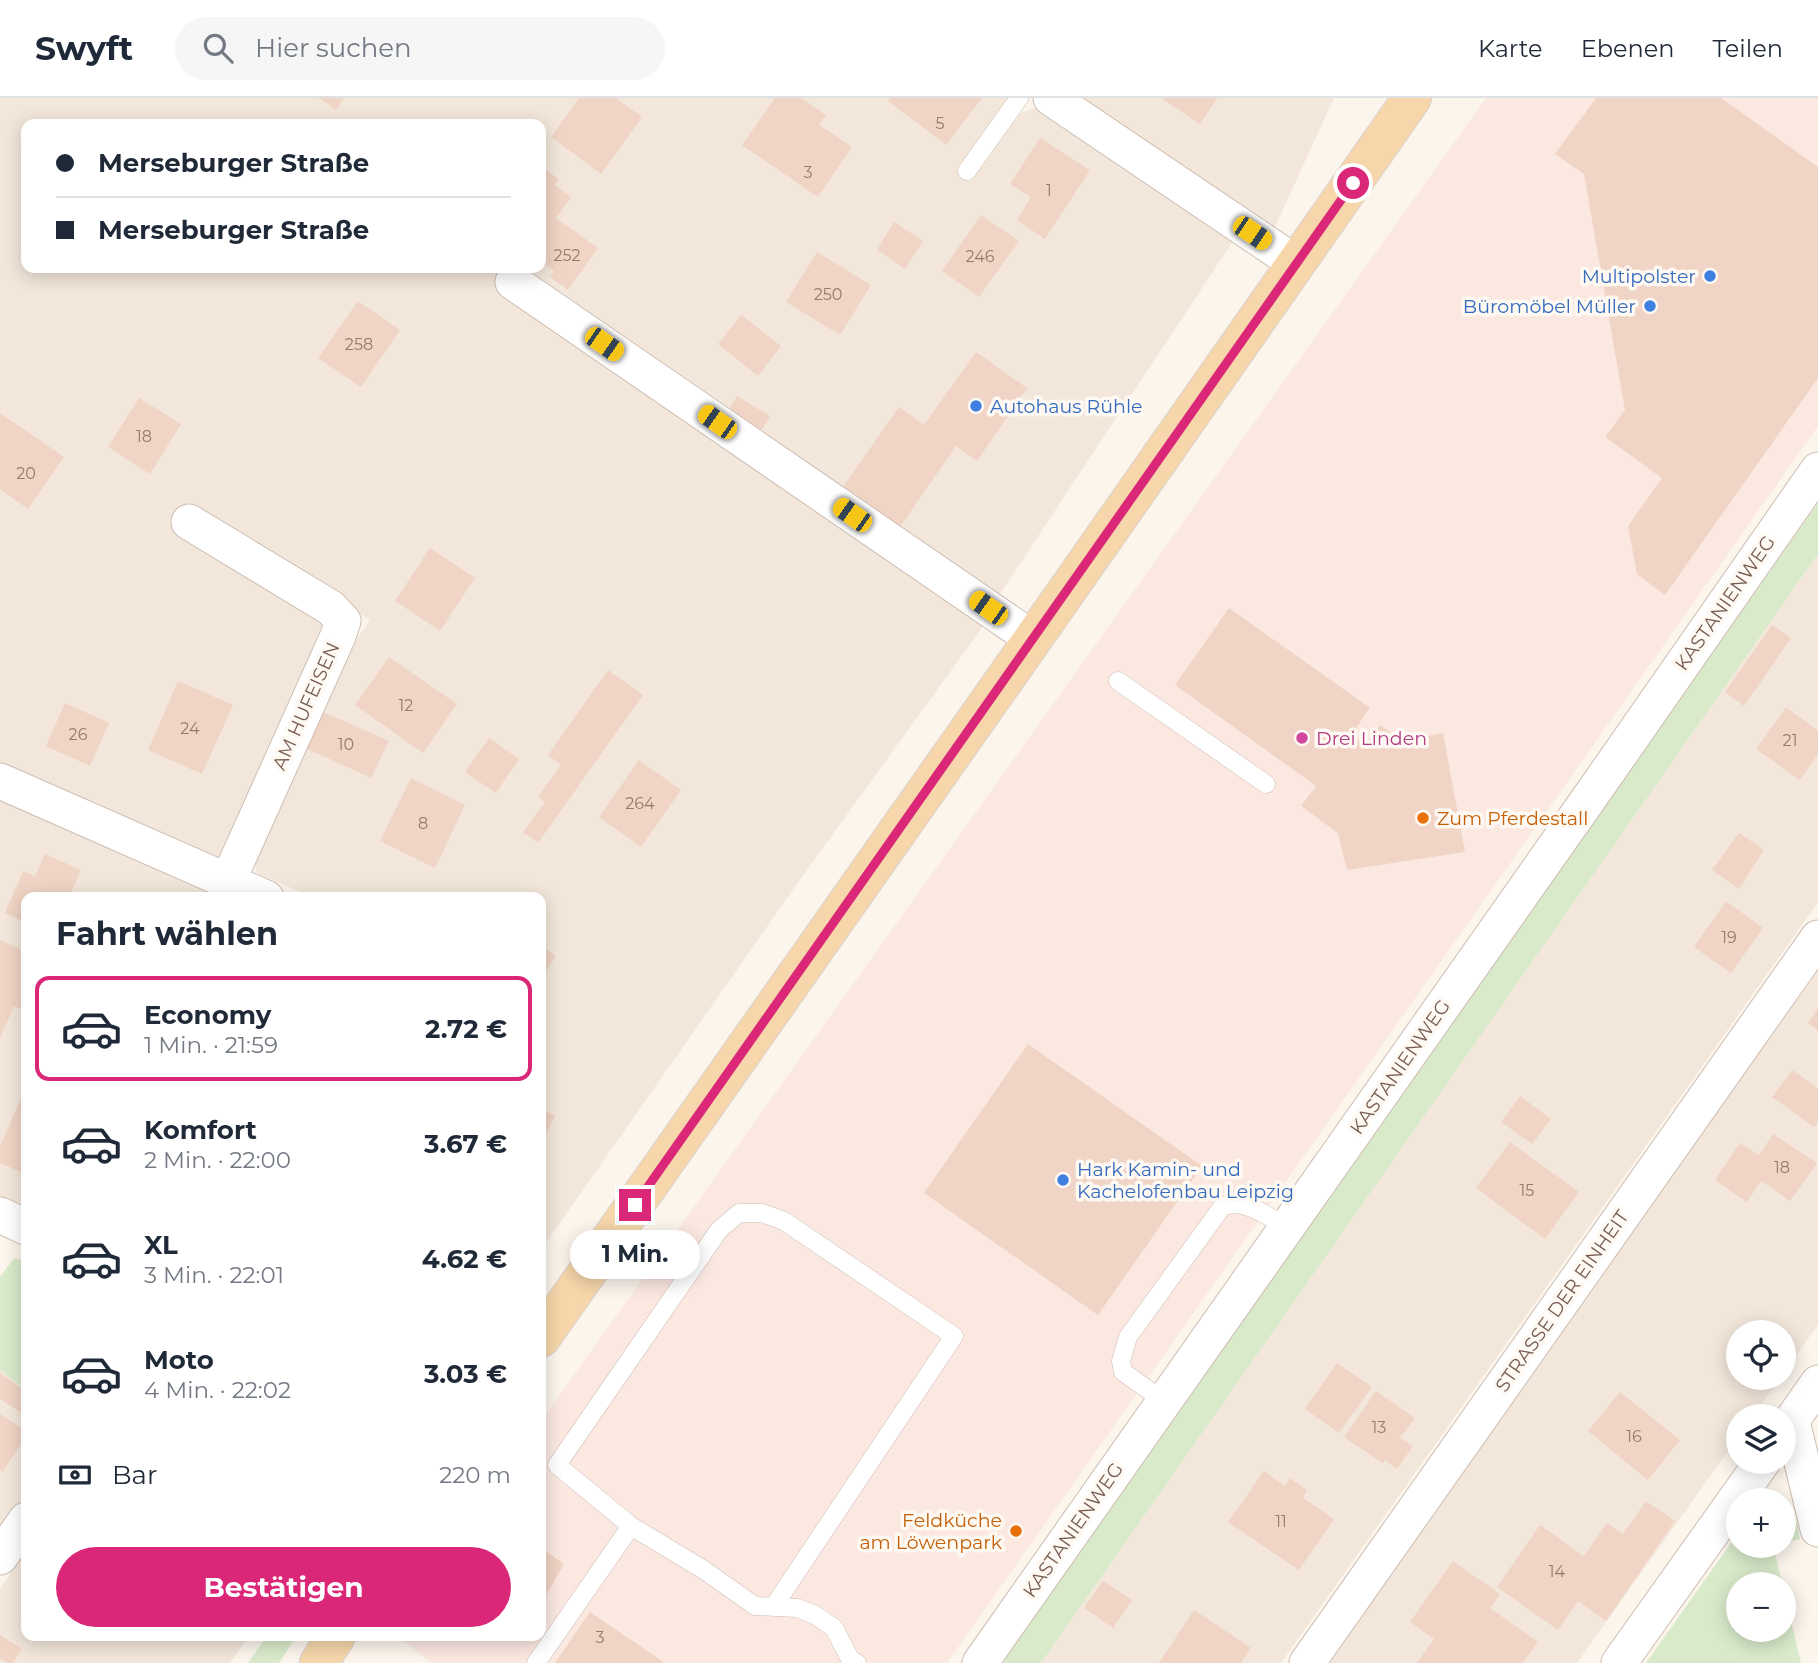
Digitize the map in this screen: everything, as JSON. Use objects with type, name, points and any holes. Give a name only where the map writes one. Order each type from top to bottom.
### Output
[{"type":"main road","points":[[546,1331],[1412,98]]},
{"type":"main road","points":[[319,1663],[333,1641]]},
{"type":"street","points":[[1051,98],[1297,264]]},
{"type":"street","points":[[513,282],[1033,639]]},
{"type":"street","name":"KASTANIENWEG","points":[[980,1663],[1818,470]]},
{"type":"street","name":"AM HUFEISEN","points":[[189,522],[331,608],[343,621],[228,881]]},
{"type":"street","points":[[0,780],[253,892]]},
{"type":"street","name":"STRASSE DER EINHEIT","points":[[1307,1663],[1818,938]]},
{"type":"street","points":[[0,1215],[21,1225]]},
{"type":"street","points":[[1796,1415],[1818,1383]]},
{"type":"street","points":[[1796,1454],[1818,1529]]},
{"type":"street","points":[[1619,1663],[1754,1474]]},
{"type":"street","points":[[0,1557],[21,1527]]},
{"type":"lane","points":[[967,171],[1018,98]]},
{"type":"lane","points":[[1118,681],[1266,784]]},
{"type":"lane","points":[[1164,1401],[1123,1372],[1121,1361],[1128,1337],[1222,1207],[1231,1203],[1247,1206],[1287,1227]]},
{"type":"lane","points":[[774,1606],[954,1336],[784,1222],[762,1213],[739,1213],[719,1230],[557,1465],[631,1526],[704,1570],[755,1606],[797,1608],[815,1615],[834,1628],[850,1659],[857,1663]]},
{"type":"lane","points":[[536,1663],[631,1526]]},
{"type":"shaded area","points":[[0,98],[1009,98],[958,171],[969,180],[1019,114],[1038,106],[1237,235],[996,600],[984,625],[799,881],[546,1243],[546,892],[300,892],[257,873],[254,855],[339,664],[370,620],[187,506],[324,616],[325,631],[223,863],[0,762]]},
{"type":"shaded area","points":[[1074,98],[1334,98],[1275,227],[1241,209]]},
{"type":"shaded area","points":[[1486,98],[1818,98],[1818,426],[947,1663],[431,1663],[403,1641],[546,1641],[546,1414]]},
{"type":"shaded area","points":[[1818,554],[1818,902],[1281,1663],[1041,1663]]},
{"type":"shaded area","points":[[0,799],[213,892],[21,892],[21,1212],[0,1202]]},
{"type":"shaded area","points":[[1818,962],[1818,1325],[1796,1356],[1796,1320],[1726,1320],[1726,1390],[1772,1390],[1762,1404],[1726,1404],[1726,1454],[1577,1663],[1324,1663]]},
{"type":"shaded area","points":[[0,1370],[21,1386],[21,1504],[0,1534]]},
{"type":"shaded area","points":[[21,1558],[21,1641],[245,1641],[230,1663],[0,1663],[0,1588]]},
{"type":"green space","points":[[1818,503],[1818,554],[1041,1663],[1001,1663]]},
{"type":"green space","points":[[14,1258],[21,1260],[21,1386],[0,1370],[0,1277]]},
{"type":"green space","points":[[1796,1518],[1800,1539],[1796,1540]]},
{"type":"green space","points":[[1726,1550],[1726,1558],[1776,1558],[1779,1572],[1726,1572],[1726,1642],[1796,1642],[1801,1663],[1646,1663]]},
{"type":"green space","points":[[263,1641],[294,1641],[279,1663],[248,1663]]},
{"type":"building","points":[[319,98],[344,98],[336,110]]},
{"type":"building","points":[[579,98],[616,98],[642,117],[601,174],[551,137]]},
{"type":"building","points":[[775,98],[801,98],[826,115],[819,125],[852,147],[818,197],[742,145]]},
{"type":"building","points":[[890,98],[982,98],[946,145],[888,101]]},
{"type":"building","points":[[1161,98],[1217,98],[1200,124]]},
{"type":"building","name":"Multipolster","points":[[1596,98],[1721,98],[1818,167],[1818,378],[1665,595],[1637,574],[1628,526],[1662,478],[1605,437],[1625,410],[1584,174],[1555,154]]},
{"type":"building","points":[[1040,138],[1090,170],[1045,239],[1017,220],[1031,197],[1010,184]]},
{"type":"building","points":[[546,170],[559,179],[555,185],[571,197],[556,218],[598,248],[568,290],[550,277],[554,271],[546,265]]},
{"type":"building","points":[[981,215],[1019,241],[979,297],[942,271]]},
{"type":"building","points":[[894,222],[923,241],[905,269],[877,250]]},
{"type":"building","points":[[817,252],[871,285],[840,335],[786,302]]},
{"type":"building","points":[[358,301],[400,330],[361,387],[318,358]]},
{"type":"building","points":[[741,315],[781,346],[758,376],[718,344]]},
{"type":"building","points":[[976,352],[1027,388],[977,461],[956,446],[897,531],[840,491],[899,407],[924,425]]},
{"type":"building","points":[[737,396],[770,416],[758,436],[725,415]]},
{"type":"building","points":[[139,398],[181,424],[150,474],[108,447]]},
{"type":"building","points":[[0,413],[64,457],[28,509],[0,489]]},
{"type":"building","points":[[430,548],[475,578],[440,631],[395,601]]},
{"type":"building","name":"Drei Linden","points":[[1229,608],[1370,708],[1351,735],[1365,745],[1380,725],[1402,741],[1443,733],[1465,852],[1347,870],[1338,833],[1301,806],[1316,786],[1175,685]]},
{"type":"building","points":[[1772,625],[1791,638],[1744,706],[1725,692]]},
{"type":"building","points":[[389,657],[457,704],[423,753],[355,705]]},
{"type":"building","points":[[608,670],[643,695],[538,843],[523,832],[545,802],[538,797],[561,765],[548,755]]},
{"type":"building","points":[[178,681],[233,705],[202,774],[148,750]]},
{"type":"building","points":[[65,703],[109,723],[90,766],[46,746]]},
{"type":"building","points":[[1786,707],[1818,731],[1818,754],[1800,780],[1756,749]]},
{"type":"building","points":[[319,710],[389,741],[371,778],[303,747]]},
{"type":"building","points":[[489,738],[519,759],[496,793],[465,772]]},
{"type":"building","points":[[639,760],[681,790],[641,847],[599,817]]},
{"type":"building","points":[[411,778],[465,805],[435,868],[380,841]]},
{"type":"building","points":[[1739,833],[1764,850],[1739,889],[1712,870]]},
{"type":"building","points":[[45,854],[81,870],[72,892],[21,892],[21,921],[5,913],[23,871],[35,876]]},
{"type":"building","points":[[1726,901],[1763,928],[1731,973],[1694,947]]},
{"type":"building","points":[[0,940],[21,950],[21,1009],[14,1006],[0,1038]]},
{"type":"building","points":[[546,949],[556,956],[546,971]]},
{"type":"building","points":[[1818,1008],[1818,1031],[1808,1023]]},
{"type":"building","name":"Hark Kamin- und Kachelofenbau Leipzig","points":[[1028,1044],[1202,1166],[1098,1315],[924,1193]]},
{"type":"building","points":[[1792,1070],[1818,1088],[1818,1122],[1814,1127],[1772,1097]]},
{"type":"building","points":[[1520,1096],[1551,1119],[1532,1144],[1501,1122]]},
{"type":"building","points":[[21,1098],[21,1172],[0,1163],[0,1146]]},
{"type":"building","points":[[546,1112],[555,1116],[546,1135]]},
{"type":"building","points":[[1773,1134],[1817,1163],[1790,1201],[1761,1181],[1747,1202],[1715,1180],[1740,1143],[1759,1155]]},
{"type":"building","points":[[1510,1142],[1579,1192],[1545,1239],[1476,1188]]},
{"type":"building","points":[[1337,1363],[1372,1387],[1339,1433],[1305,1409]]},
{"type":"building","points":[[0,1373],[21,1388],[21,1413],[0,1399]]},
{"type":"building","points":[[1376,1391],[1415,1418],[1400,1438],[1413,1446],[1397,1469],[1344,1437]]},
{"type":"building","points":[[1620,1392],[1680,1440],[1648,1480],[1588,1431]]},
{"type":"building","points":[[0,1414],[21,1428],[21,1443],[3,1472],[0,1470]]},
{"type":"building","points":[[1264,1471],[1285,1486],[1290,1478],[1307,1490],[1303,1498],[1334,1519],[1299,1570],[1228,1522]]},
{"type":"building","points":[[1646,1501],[1675,1521],[1606,1621],[1578,1601],[1558,1630],[1497,1587],[1540,1525],[1584,1556],[1607,1523],[1623,1534]]},
{"type":"building","points":[[546,1551],[564,1564],[546,1595]]},
{"type":"building","points":[[1453,1561],[1500,1594],[1490,1608],[1538,1642],[1523,1663],[1417,1663],[1434,1639],[1410,1622]]},
{"type":"building","points":[[1103,1581],[1132,1600],[1113,1628],[1084,1608]]},
{"type":"building","points":[[1194,1610],[1251,1648],[1241,1663],[1159,1663]]},
{"type":"building","points":[[590,1612],[665,1663],[555,1663]]},
{"type":"building","points":[[0,1635],[22,1649],[13,1663],[7,1663],[0,1658]]},
{"type":"place","name":"Multipolster","points":[[1710,276]]},
{"type":"place","name":"Büromöbel Müller","points":[[1650,306]]},
{"type":"place","name":"Autohaus Rühle","points":[[976,406]]},
{"type":"place","name":"Drei Linden","points":[[1302,738]]},
{"type":"place","name":"Zum Pferdestall","points":[[1423,818]]},
{"type":"place","name":"Hark Kamin- und Kachelofenbau Leipzig","points":[[1063,1180]]},
{"type":"place","name":"Feldküche am Löwenpark","points":[[1016,1531]]},
{"type":"route","points":[[635,1205],[1353,183]]}]
